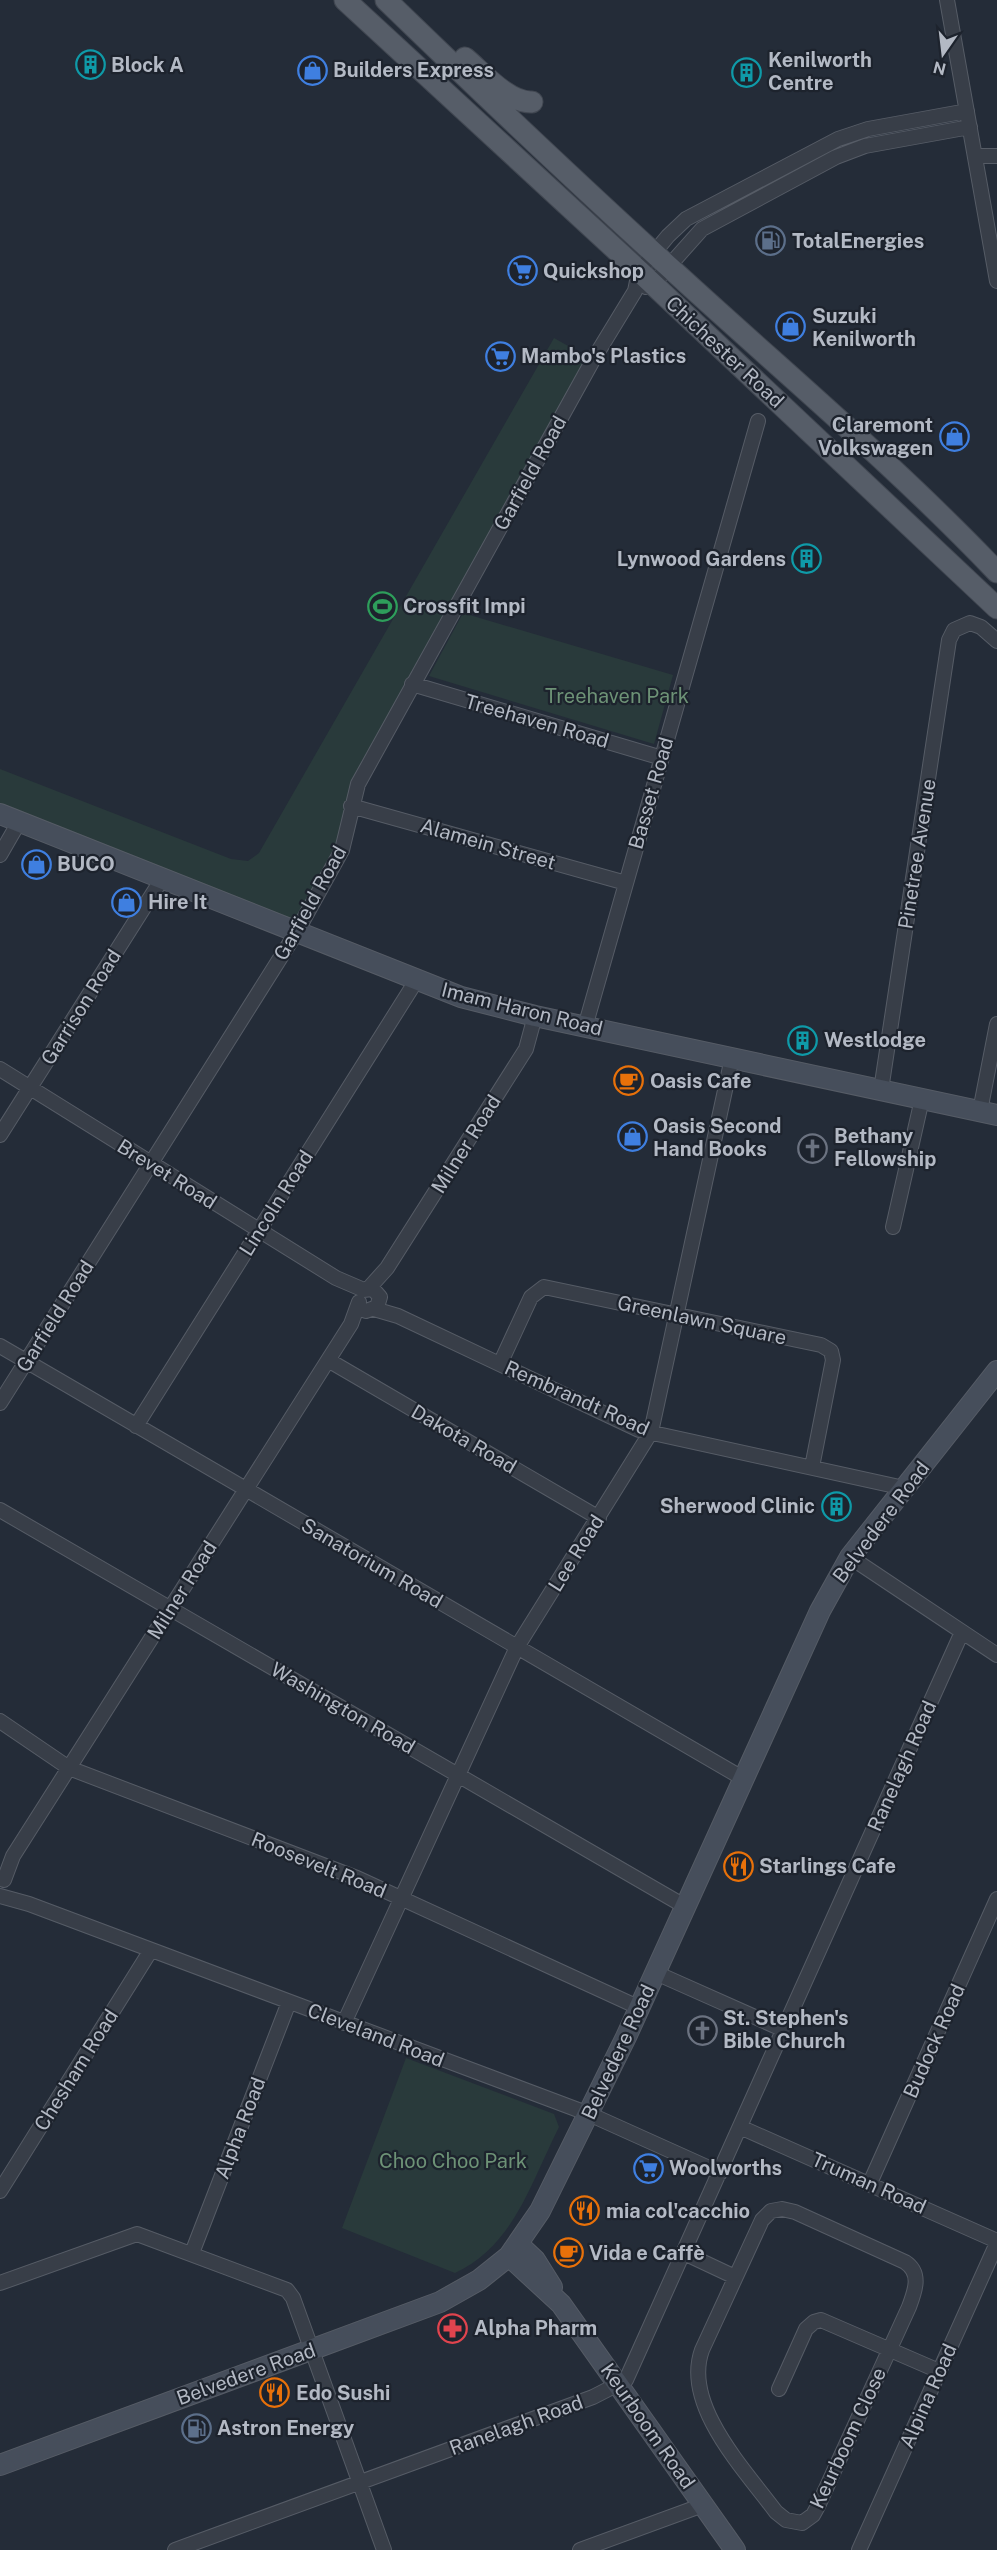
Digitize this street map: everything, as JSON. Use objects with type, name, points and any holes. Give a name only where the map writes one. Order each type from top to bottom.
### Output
[{"type":"main road","name":"Chichester Road","points":[[345,0],[642,282],[997,608]]},
{"type":"main road","name":"Chichester Road","points":[[386,0],[661,260],[812,394],[996,569]]},
{"type":"main road","points":[[414,27],[423,27],[432,32],[510,95],[519,100],[532,102]]},
{"type":"main road","name":"Imam Haron Road","points":[[0,814],[461,997],[585,1027],[989,1113]]},
{"type":"main road","name":"Belvedere Road","points":[[0,2465],[451,2297],[488,2274],[514,2251],[540,2211],[589,2114],[656,1973],[820,1611],[850,1557],[997,1371]]},
{"type":"main road","name":"Keurboom Road","points":[[514,2251],[560,2302],[735,2550]]},
{"type":"street","points":[[947,0],[997,281]]},
{"type":"street","name":"Garfield Road","points":[[0,1403],[296,933],[342,850],[358,784],[412,684],[593,360],[642,282],[661,260],[686,219],[838,139],[878,127],[967,111]]},
{"type":"street","name":"Garfield Road","points":[[661,260],[702,229],[843,154],[891,140],[970,127]]},
{"type":"street","points":[[976,156],[997,156]]},
{"type":"street","name":"Basset Road","points":[[585,1027],[758,422]]},
{"type":"street","name":"Pinetree Avenue","points":[[881,1090],[949,640],[954,630],[965,624],[975,624],[997,641]]},
{"type":"street","name":"Treehaven Road","points":[[412,684],[662,758]]},
{"type":"street","name":"Alamein Street","points":[[351,806],[626,883]]},
{"type":"street","points":[[0,855],[19,822]]},
{"type":"street","name":"Garrison Road","points":[[0,1135],[162,879]]},
{"type":"street","name":"Lincoln Road","points":[[136,1426],[416,981]]},
{"type":"street","name":"Milner Road","points":[[2,1884],[13,1856],[369,1299],[525,1049],[535,1016]]},
{"type":"street","points":[[989,1113],[997,1024]]},
{"type":"street","name":"Lee Road","points":[[344,2023],[517,1647],[651,1432],[732,1058]]},
{"type":"street","name":"Brevet Road","points":[[0,1069],[369,1299]]},
{"type":"street","points":[[892,1227],[922,1099]]},
{"type":"street","name":"Greenlawn Square","points":[[500,1364],[531,1297],[544,1287],[821,1345],[831,1351],[833,1360],[812,1467]]},
{"type":"street","name":"Rembrandt Road","points":[[369,1299],[398,1316],[634,1428],[904,1488]]},
{"type":"street","name":"Sanatorium Road","points":[[0,1346],[744,1779]]},
{"type":"street","name":"Dakota Road","points":[[328,1360],[599,1518]]},
{"type":"street","name":"Washington Road","points":[[0,1510],[686,1907]]},
{"type":"street","points":[[850,1557],[997,1655]]},
{"type":"street","name":"Ranelagh Road","points":[[175,2550],[618,2385],[626,2380],[962,1632]]},
{"type":"street","name":"Roosevelt Road","points":[[0,1721],[69,1768],[346,1874],[639,2008]]},
{"type":"street","name":"Cleveland Road","points":[[2,1884],[30,1904],[589,2114],[720,2173]]},
{"type":"street","name":"Budock Road","points":[[870,2183],[997,1899]]},
{"type":"street","name":"Chesham Road","points":[[0,2191],[151,1950]]},
{"type":"street","points":[[656,1973],[784,2030]]},
{"type":"street","name":"Alpha Road","points":[[192,2253],[289,2002]]},
{"type":"street","name":"Truman Road","points":[[741,2127],[997,2242]]},
{"type":"street","name":"Keurboom Close","points":[[775,2209],[795,2212],[905,2262],[914,2270],[915,2289],[890,2349],[813,2515],[802,2523],[786,2520],[776,2512],[721,2437],[700,2392],[696,2371],[698,2363],[734,2280],[762,2220],[775,2209]]},
{"type":"street","points":[[0,2283],[131,2235],[143,2235],[287,2290],[293,2298],[384,2550]]},
{"type":"street","name":"Alpina Road","points":[[859,2550],[997,2242]]},
{"type":"street","points":[[682,2256],[734,2280]]},
{"type":"street","name":"Keurboom Close","points":[[779,2389],[806,2329],[817,2320],[826,2320],[939,2371]]},
{"type":"street","points":[[580,2550],[704,2505]]},
{"type":"green space","points":[[554,338],[593,360],[358,784],[346,838],[296,933],[0,814],[0,769],[231,859],[248,861],[259,853]]},
{"type":"green space","name":"Treehaven Park","points":[[463,613],[673,675],[654,744],[429,676]]},
{"type":"green space","name":"Choo Choo Park","points":[[406,2058],[554,2114],[559,2127],[519,2210],[506,2229],[492,2247],[455,2273],[342,2228]]},
{"type":"place","name":"Block A","points":[[90,65]]},
{"type":"place","name":"Builders Express","points":[[312,70]]},
{"type":"place","name":"Kenilworth Centre","points":[[747,72]]},
{"type":"place","name":"TotalEnergies","points":[[771,241]]},
{"type":"place","name":"Quickshop","points":[[522,271]]},
{"type":"place","name":"Suzuki Kenilworth","points":[[791,327]]},
{"type":"place","name":"Mambo's Plastics","points":[[500,356]]},
{"type":"place","name":"Claremont Volkswagen","points":[[954,437]]},
{"type":"place","name":"Lynwood Gardens","points":[[807,559]]},
{"type":"place","name":"Crossfit Impi","points":[[382,606]]},
{"type":"place","name":"BUCO","points":[[36,864]]},
{"type":"place","name":"Hire It","points":[[127,902]]},
{"type":"place","name":"Westlodge","points":[[803,1040]]},
{"type":"place","name":"Oasis Cafe","points":[[629,1081]]},
{"type":"place","name":"Oasis Second Hand Books","points":[[632,1137]]},
{"type":"place","name":"Bethany Fellowship","points":[[813,1148]]},
{"type":"place","name":"Sherwood Clinic","points":[[836,1506]]},
{"type":"place","name":"Starlings Cafe","points":[[738,1866]]},
{"type":"place","name":"St. Stephen's Bible Church","points":[[702,2030]]},
{"type":"place","name":"Woolworths","points":[[648,2168]]},
{"type":"place","name":"mia col'cacchio","points":[[585,2211]]},
{"type":"place","name":"Vida e Caffè","points":[[568,2253]]},
{"type":"place","name":"Alpha Pharm","points":[[453,2328]]},
{"type":"place","name":"Edo Sushi","points":[[275,2393]]},
{"type":"place","name":"Astron Energy","points":[[196,2428]]}]
